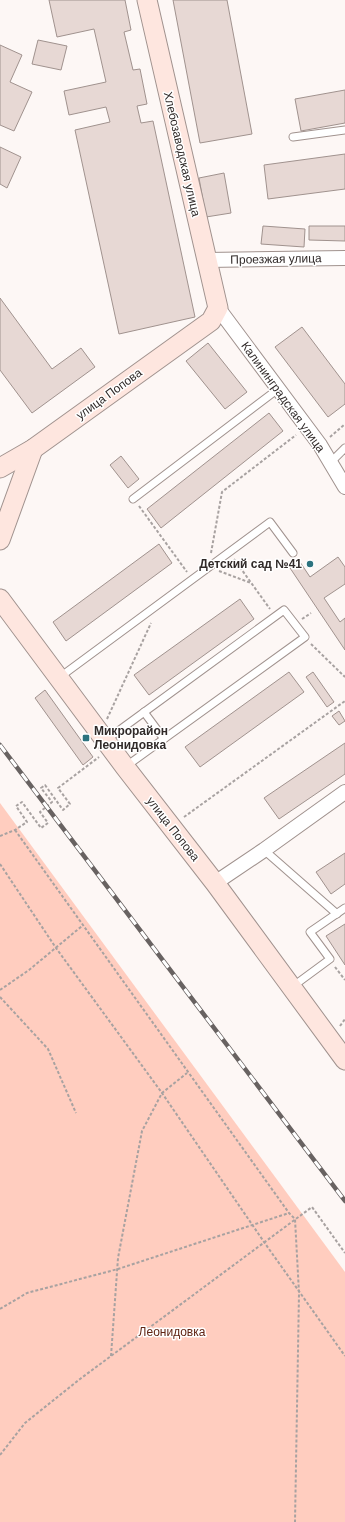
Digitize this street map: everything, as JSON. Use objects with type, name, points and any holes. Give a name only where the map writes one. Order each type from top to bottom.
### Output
[{"type":"street","name":"Хлебозаводская улица","points":[[147,0],[218,308]]},
{"type":"street","name":"Проезжая улица","points":[[207,260],[345,258]]},
{"type":"street","name":"Калининградская улица","points":[[218,308],[320,445],[345,487]]},
{"type":"street","name":"улица Попова","points":[[0,468],[33,449],[211,321],[218,308]]},
{"type":"street","points":[[0,540],[16,492],[33,449]]},
{"type":"street","points":[[0,480],[8,483],[16,492]]},
{"type":"street","name":"улица Попова","points":[[0,599],[103,740],[215,883],[345,1060]]},
{"type":"street","points":[[215,883],[345,792]]},
{"type":"lane","points":[[293,137],[345,130]]},
{"type":"lane","points":[[133,499],[278,389]]},
{"type":"lane","points":[[330,463],[345,448]]},
{"type":"lane","points":[[58,678],[270,522],[293,553]]},
{"type":"lane","points":[[103,740],[284,610],[304,637],[125,768]]},
{"type":"lane","points":[[144,712],[164,739]]},
{"type":"lane","points":[[264,850],[337,914]]},
{"type":"lane","points":[[292,987],[330,959],[310,932],[345,908]]},
{"type":"path","points":[[320,445],[345,424]]},
{"type":"path","points":[[251,583],[209,567],[222,492],[306,427]]},
{"type":"path","points":[[133,499],[192,579]]},
{"type":"path","points":[[229,552],[276,616]]},
{"type":"path","points":[[0,836],[27,822],[16,806],[22,802],[41,828],[48,823],[40,812],[52,802],[41,788],[45,785],[63,810],[70,804],[58,788],[103,740],[159,603]]},
{"type":"path","points":[[304,637],[345,677]]},
{"type":"path","points":[[181,819],[345,701]]},
{"type":"path","points":[[14,830],[187,1073],[289,1213],[295,1219],[299,1293],[295,1522]]},
{"type":"path","points":[[0,864],[56,948],[162,1093],[299,1293],[345,1356]]},
{"type":"path","points":[[0,990],[56,948],[82,926]]},
{"type":"path","points":[[330,959],[345,980]]},
{"type":"path","points":[[0,997],[48,1049],[76,1113]]},
{"type":"path","points":[[338,1028],[345,1019]]},
{"type":"path","points":[[111,1356],[118,1258],[142,1131],[162,1093],[187,1073]]},
{"type":"path","points":[[0,1455],[25,1423],[111,1356],[312,1207],[345,1253]]},
{"type":"path","points":[[0,1309],[27,1293],[118,1269],[251,1224],[289,1213]]},
{"type":"green space","name":"Леонидовка","points":[[0,803],[345,1272],[345,1522],[0,1522]]},
{"type":"building","points":[[49,0],[125,0],[131,30],[124,32],[133,70],[140,69],[147,104],[137,106],[141,123],[153,121],[195,317],[119,334],[75,130],[110,122],[106,107],[69,115],[64,91],[106,82],[94,29],[57,37]]},
{"type":"building","points":[[173,0],[227,0],[252,134],[200,143]]},
{"type":"building","points":[[38,40],[67,46],[61,70],[32,64]]},
{"type":"building","points":[[0,45],[22,55],[10,82],[32,92],[14,131],[0,125]]},
{"type":"building","points":[[345,90],[345,123],[301,131],[295,99]]},
{"type":"building","points":[[0,147],[21,157],[7,188],[0,184]]},
{"type":"building","points":[[345,154],[345,189],[268,199],[264,165]]},
{"type":"building","points":[[224,173],[231,213],[206,217],[199,178]]},
{"type":"building","points":[[263,226],[305,229],[304,247],[261,244]]},
{"type":"building","points":[[309,226],[345,226],[345,241],[309,240]]},
{"type":"building","points":[[0,298],[52,369],[81,348],[95,367],[32,413],[0,370]]},
{"type":"building","points":[[302,327],[345,384],[345,404],[328,417],[275,347]]},
{"type":"building","points":[[208,343],[247,392],[225,409],[186,361]]},
{"type":"building","points":[[269,413],[283,431],[161,528],[147,509]]},
{"type":"building","points":[[121,456],[139,479],[128,488],[110,465]]},
{"type":"building","points":[[159,544],[172,563],[66,641],[53,622]]},
{"type":"building","points":[[338,557],[345,567],[345,584],[324,598],[340,622],[345,618],[345,650],[290,568],[300,562],[310,577]]},
{"type":"building","points":[[240,599],[254,619],[149,695],[134,675]]},
{"type":"building","points":[[289,672],[304,692],[200,767],[185,747]]},
{"type":"building","points":[[313,672],[334,702],[327,707],[306,677]]},
{"type":"building","points":[[45,690],[93,757],[83,765],[35,698]]},
{"type":"building","points":[[339,711],[345,721],[339,725],[332,716]]},
{"type":"building","points":[[345,743],[345,774],[279,819],[264,798]]},
{"type":"building","points":[[345,853],[345,884],[331,894],[316,872]]},
{"type":"building","points":[[345,924],[345,965],[326,936]]},
{"type":"railway","points":[[0,745],[345,1201]]},
{"type":"place","name":"Детский сад №41","points":[[310,564]]},
{"type":"place","name":"Микрорайон Леонидовка","points":[[86,738]]}]
